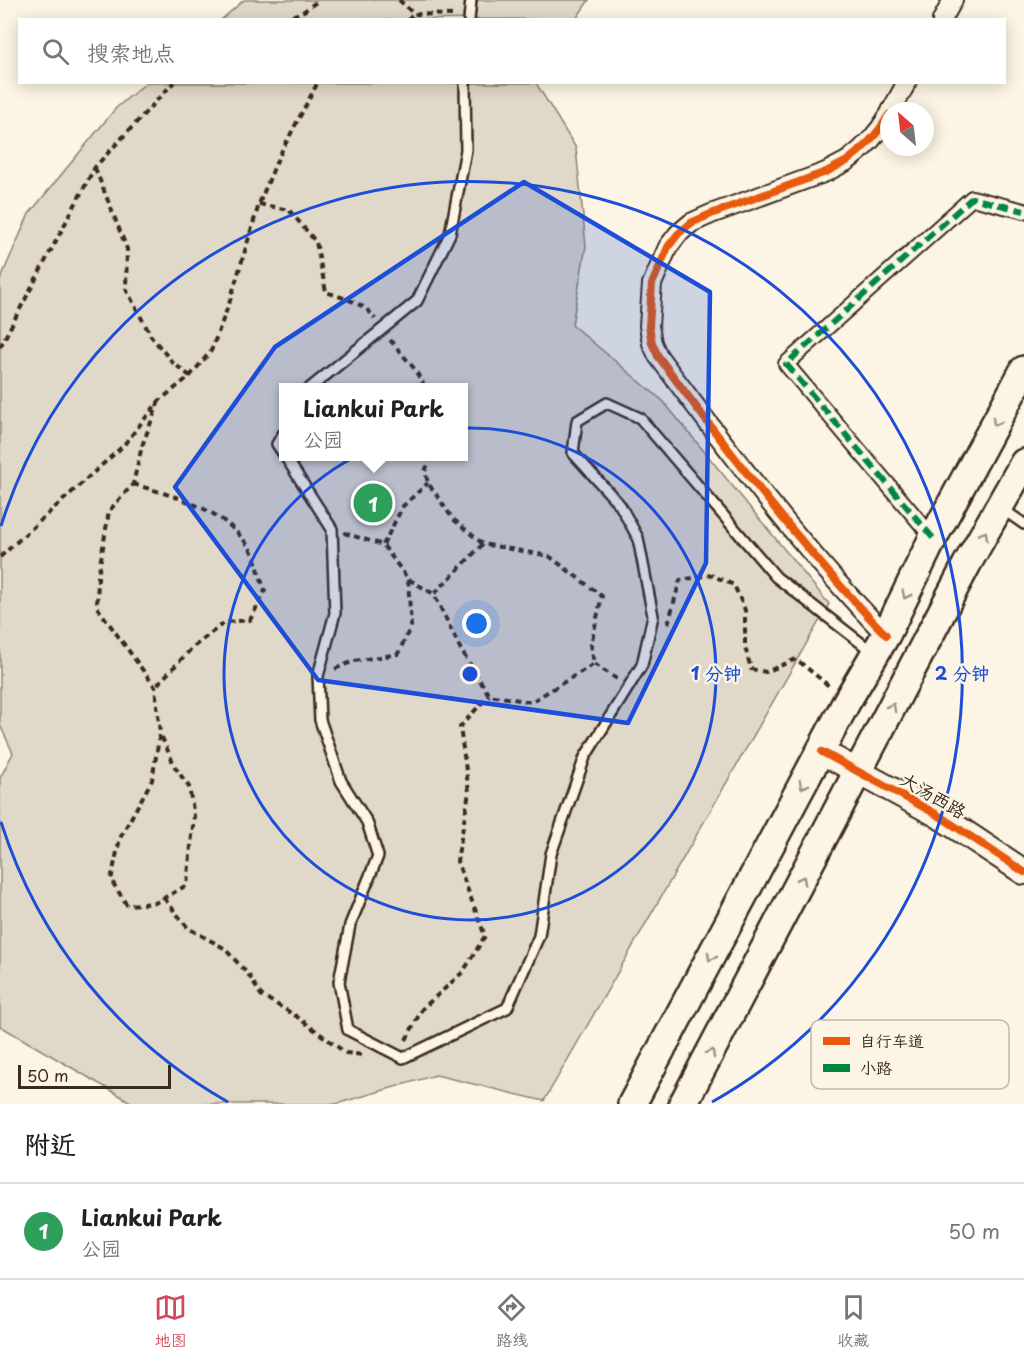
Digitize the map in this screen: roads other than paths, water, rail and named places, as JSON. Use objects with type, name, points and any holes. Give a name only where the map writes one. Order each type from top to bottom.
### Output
[{"type":"main road","points":[[632,1104],[822,752],[847,701],[880,645],[933,538],[1024,370]]},
{"type":"main road","points":[[683,1104],[858,771],[1024,463]]},
{"type":"street","points":[[943,18],[953,0]]},
{"type":"street","points":[[896,102],[906,84]]},
{"type":"street","points":[[880,130],[864,148],[847,161],[691,223],[668,247],[652,284],[649,305],[652,343],[658,356],[737,463],[829,576],[880,645]]},
{"type":"street","points":[[933,538],[786,364],[972,198],[1024,211]]},
{"type":"street","name":"大汤西路","points":[[822,752],[938,815],[1024,872]]},
{"type":"lane","points":[[469,18],[471,0]]},
{"type":"lane","points":[[315,383],[417,301],[450,234],[465,150],[465,84]]},
{"type":"lane","points":[[288,461],[332,529],[335,614],[318,676],[320,720],[342,781],[367,822],[378,856],[350,925],[339,982],[348,1030],[403,1058],[507,1008],[539,936],[551,854],[585,757],[642,665],[654,616],[638,538],[620,505],[573,453],[577,421],[607,403],[640,418],[776,577],[880,645]]},
{"type":"lane","points":[[1000,507],[1024,524]]},
{"type":"place","name":"Liankui Park","points":[[373,503]]}]
